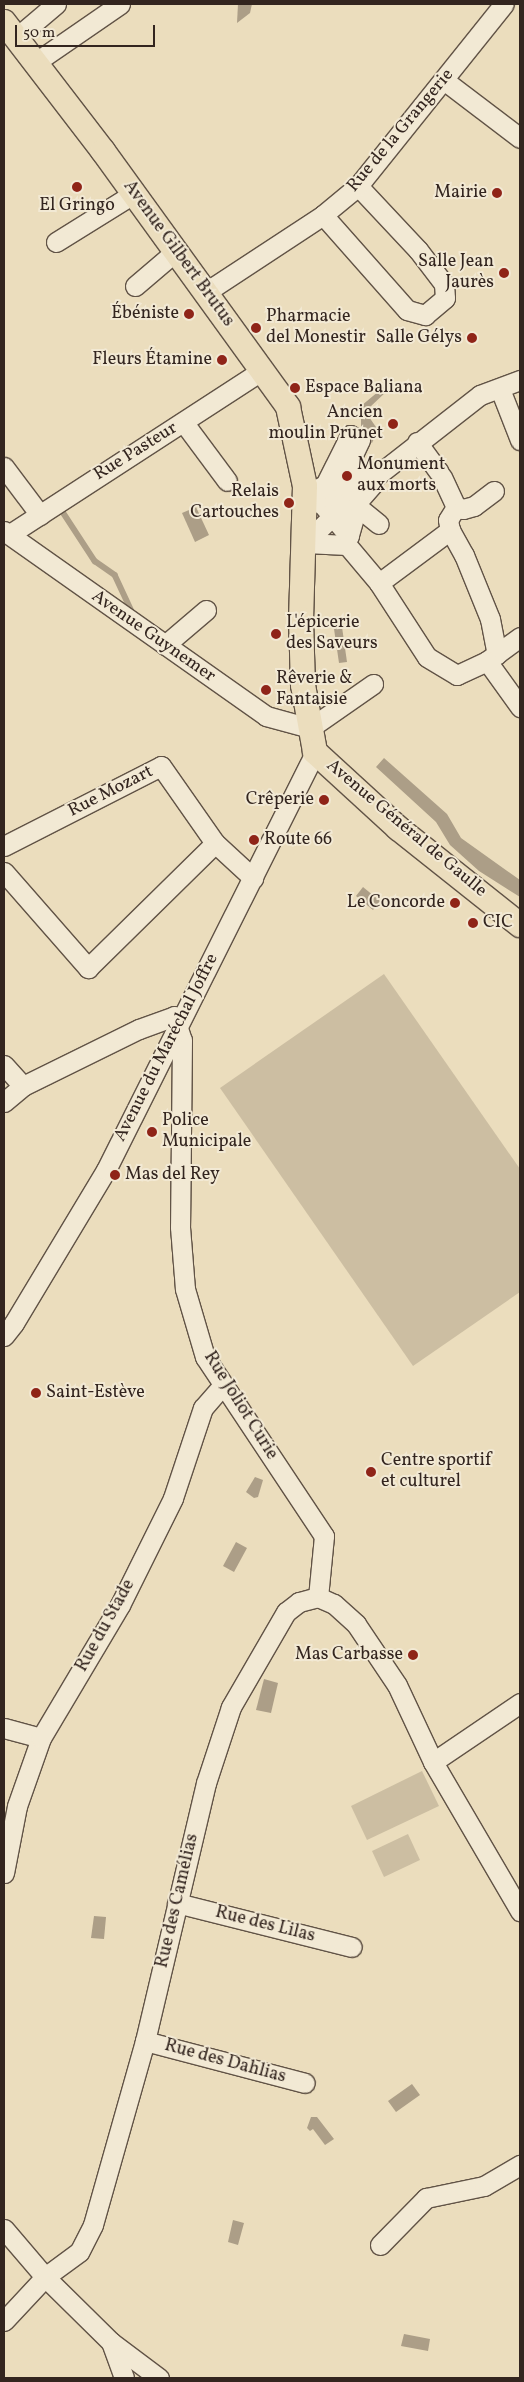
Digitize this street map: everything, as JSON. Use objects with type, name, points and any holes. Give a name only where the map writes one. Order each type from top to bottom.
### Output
[{"type":"main road","name":"Avenue Gilbert Brutus","points":[[10,29],[263,370],[293,420],[306,508],[301,619],[304,685],[315,752]]},
{"type":"main road","name":"Avenue Général de Gaulle","points":[[315,752],[398,828],[520,925]]},
{"type":"street","points":[[10,29],[56,4]]},
{"type":"street","points":[[36,62],[120,4]]},
{"type":"street","name":"Rue de la Grangerie","points":[[206,292],[323,215],[358,186],[445,81],[504,4]]},
{"type":"street","points":[[445,81],[520,138]]},
{"type":"street","points":[[323,215],[407,310],[425,316],[445,298],[444,284],[418,250],[358,186]]},
{"type":"street","points":[[56,242],[134,194]]},
{"type":"street","points":[[135,286],[176,251]]},
{"type":"street","name":"Rue Pasteur","points":[[7,533],[40,515],[263,370]]},
{"type":"street","points":[[368,479],[359,472],[341,504],[332,498],[360,440],[350,434],[325,485],[314,490],[316,502],[322,504],[349,536],[353,504],[368,479],[480,395],[520,380]]},
{"type":"street","points":[[500,389],[520,440]]},
{"type":"street","points":[[184,423],[227,481]]},
{"type":"street","points":[[420,439],[456,506],[462,509],[474,506],[494,491]]},
{"type":"street","points":[[4,467],[40,515]]},
{"type":"street","points":[[305,543],[332,517],[353,504]]},
{"type":"street","points":[[353,504],[379,524]]},
{"type":"street","points":[[456,506],[448,520],[450,530],[464,555],[490,619],[492,658],[520,707]]},
{"type":"street","points":[[379,583],[450,530]]},
{"type":"street","name":"Avenue Guynemer","points":[[7,533],[266,716],[310,728]]},
{"type":"street","points":[[305,543],[347,545],[379,583],[427,657],[458,675],[492,658],[520,637]]},
{"type":"street","points":[[165,645],[206,610]]},
{"type":"street","points":[[310,728],[373,684]]},
{"type":"street","name":"Avenue du Maréchal Joffre","points":[[4,1336],[14,1324],[106,1170],[315,752]]},
{"type":"street","name":"Rue Mozart","points":[[4,846],[161,766],[215,843]]},
{"type":"street","points":[[4,872],[88,968],[215,843],[253,878]]},
{"type":"street","points":[[4,1102],[23,1086],[139,1029],[174,1016],[179,1024]]},
{"type":"street","name":"Rue Joliot Curie","points":[[179,1024],[183,1088],[180,1227],[185,1289],[205,1357],[324,1536],[318,1597]]},
{"type":"street","points":[[4,1065],[23,1086]]},
{"type":"street","name":"Rue du Stade","points":[[4,1873],[17,1806],[41,1738],[120,1605],[173,1498],[203,1408],[223,1385]]},
{"type":"street","points":[[318,1597],[334,1604],[356,1624],[397,1685],[433,1762],[520,1911]]},
{"type":"street","name":"Rue des Camélias","points":[[4,2321],[45,2277],[79,2252],[93,2225],[146,2041],[206,1784],[231,1707],[286,1612],[299,1602],[318,1597]]},
{"type":"street","points":[[433,1762],[520,1703]]},
{"type":"street","points":[[4,1728],[41,1738]]},
{"type":"street","name":"Rue des Lilas","points":[[177,1903],[352,1947]]},
{"type":"street","name":"Rue des Dahlias","points":[[146,2041],[305,2083]]},
{"type":"street","points":[[380,2245],[426,2198],[484,2186],[520,2165]]},
{"type":"street","points":[[4,2228],[45,2277],[111,2342],[158,2378]]},
{"type":"street","points":[[111,2342],[124,2378]]},
{"type":"shaded area","points":[[238,4],[252,4],[250,13],[237,23]]},
{"type":"shaded area","points":[[385,386],[388,390],[369,408],[367,414],[378,430],[372,443],[357,435],[361,427],[361,406]]},
{"type":"shaded area","points":[[196,507],[209,535],[195,542],[182,513]]},
{"type":"shaded area","points":[[341,620],[347,662],[339,663],[333,622]]},
{"type":"shaded area","points":[[384,758],[447,814],[461,838],[520,880],[520,897],[479,871],[450,845],[436,822],[376,767]]},
{"type":"shaded area","points":[[363,887],[380,901],[373,910],[356,896]]},
{"type":"shaded area","points":[[384,974],[520,1169],[520,1292],[413,1366],[220,1088]]},
{"type":"shaded area","points":[[255,1477],[263,1480],[258,1497],[254,1498],[246,1492]]},
{"type":"shaded area","points":[[236,1542],[247,1548],[234,1572],[223,1566]]},
{"type":"shaded area","points":[[264,1679],[278,1683],[271,1713],[256,1710]]},
{"type":"shaded area","points":[[422,1771],[439,1806],[367,1840],[351,1806]]},
{"type":"shaded area","points":[[408,1834],[420,1860],[384,1877],[372,1851]]},
{"type":"shaded area","points":[[94,1916],[106,1917],[104,1939],[91,1938]]},
{"type":"shaded area","points":[[412,2084],[420,2095],[396,2112],[388,2101]]},
{"type":"shaded area","points":[[311,2117],[317,2117],[334,2139],[325,2145],[313,2129],[310,2131],[307,2128]]},
{"type":"shaded area","points":[[233,2220],[244,2223],[238,2245],[228,2242]]},
{"type":"shaded area","points":[[404,2334],[430,2339],[428,2351],[401,2346]]},
{"type":"waterway","points":[[59,506],[95,561],[115,575],[131,610]]},
{"type":"place","name":"El Gringo","points":[[77,187]]},
{"type":"place","name":"Mairie","points":[[497,193]]},
{"type":"place","name":"Salle Jean Jaurès","points":[[504,273]]},
{"type":"place","name":"Ébéniste","points":[[189,314]]},
{"type":"place","name":"Pharmacie del Monestir","points":[[256,328]]},
{"type":"place","name":"Salle Gélys","points":[[472,338]]},
{"type":"place","name":"Fleurs Étamine","points":[[222,360]]},
{"type":"place","name":"Espace Baliana","points":[[295,388]]},
{"type":"place","name":"Ancien moulin Prunet","points":[[393,424]]},
{"type":"place","name":"Monument aux morts","points":[[347,476]]},
{"type":"place","name":"Relais Cartouches","points":[[289,503]]},
{"type":"place","name":"L'épicerie des Saveurs","points":[[276,634]]},
{"type":"place","name":"Rêverie & Fantaisie","points":[[266,690]]},
{"type":"place","name":"Crêperie","points":[[324,800]]},
{"type":"place","name":"Route 66","points":[[254,840]]},
{"type":"place","name":"Le Concorde","points":[[455,903]]},
{"type":"place","name":"CIC","points":[[473,923]]},
{"type":"place","name":"Police Municipale","points":[[152,1132]]},
{"type":"place","name":"Mas del Rey","points":[[115,1175]]},
{"type":"place","name":"Saint-Estève","points":[[36,1393]]},
{"type":"place","name":"Centre sportif et culturel","points":[[371,1472]]},
{"type":"place","name":"Mas Carbasse","points":[[413,1655]]}]
